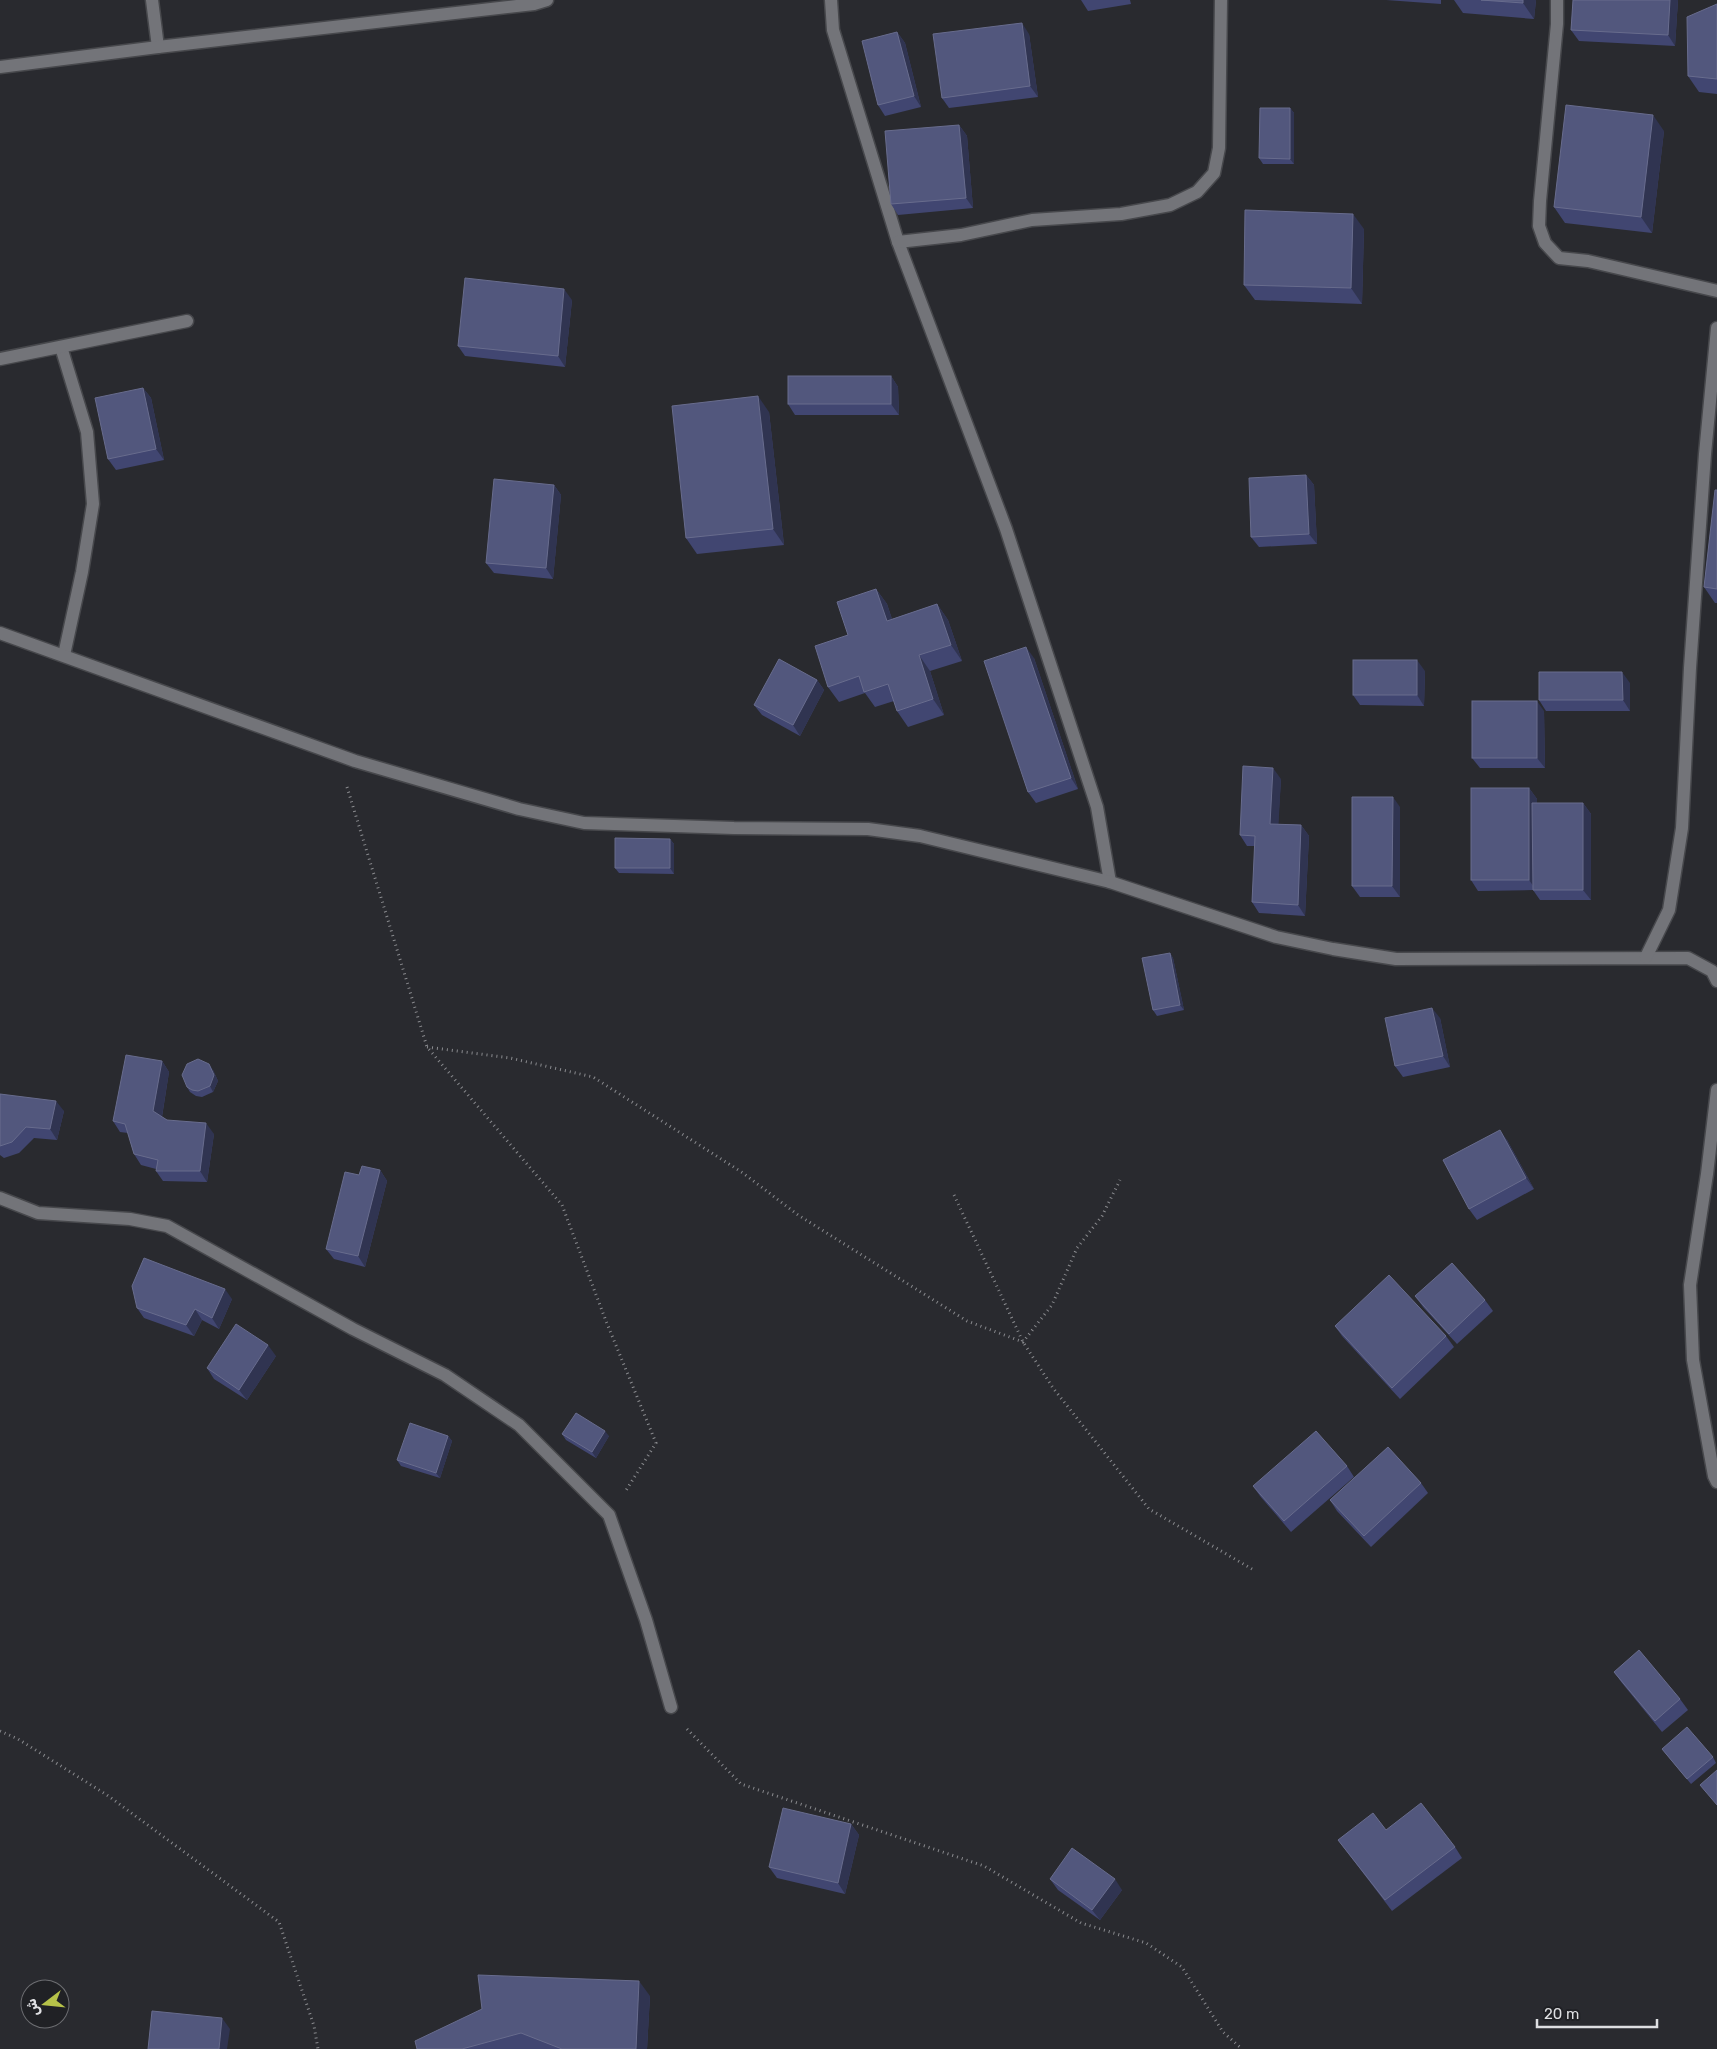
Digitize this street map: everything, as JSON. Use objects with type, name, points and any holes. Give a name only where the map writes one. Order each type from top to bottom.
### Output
[{"type":"street","points":[[152,0],[158,47]]},
{"type":"street","points":[[0,67],[534,4],[546,0]]},
{"type":"street","points":[[831,0],[833,30],[898,242],[1006,530],[1097,807],[1110,882]]},
{"type":"street","points":[[898,242],[961,235],[1032,220],[1121,214],[1170,205],[1197,192],[1214,173],[1218,148],[1221,0]]},
{"type":"street","points":[[1557,0],[1557,24],[1540,201],[1539,226],[1545,243],[1559,258],[1588,261],[1717,290]]},
{"type":"street","points":[[0,359],[187,321]]},
{"type":"street","points":[[1646,957],[1669,910],[1682,828],[1703,473],[1717,328]]},
{"type":"street","points":[[61,347],[87,432],[93,504],[82,572],[64,655]]},
{"type":"street","points":[[0,633],[328,752],[519,809],[584,823],[744,829],[868,829],[920,836],[1110,882],[1276,936],[1333,949],[1396,959],[1688,958],[1712,971],[1717,981]]},
{"type":"street","points":[[1717,1090],[1707,1174],[1690,1285],[1693,1360],[1704,1428],[1717,1482]]},
{"type":"street","points":[[0,1198],[38,1212],[130,1219],[167,1226],[353,1329],[445,1375],[520,1425],[609,1515],[646,1620],[671,1707]]},
{"type":"path","points":[[328,752],[343,775],[427,1047],[562,1205],[606,1321],[656,1443],[609,1515]]},
{"type":"path","points":[[427,1047],[510,1058],[593,1077],[743,1173],[798,1215],[968,1321],[1023,1342]]},
{"type":"path","points":[[1023,1342],[1052,1305],[1077,1248],[1102,1216],[1120,1180]]},
{"type":"path","points":[[954,1195],[1023,1342],[1052,1388],[1149,1509],[1252,1569]]},
{"type":"path","points":[[671,1707],[689,1732],[741,1784],[984,1866],[1081,1923],[1146,1943],[1182,1967],[1223,2032],[1242,2049]]},
{"type":"path","points":[[0,1731],[18,1739],[107,1796],[279,1922],[314,2026],[318,2049]]},
{"type":"building","points":[[1481,0],[1523,0],[1523,3]]},
{"type":"building","points":[[1573,0],[1670,0],[1668,35],[1571,30]]},
{"type":"building","points":[[1717,4],[1717,79],[1688,76],[1687,17]]},
{"type":"building","points":[[1022,23],[1030,86],[942,98],[933,34]]},
{"type":"building","points":[[897,32],[914,96],[878,105],[862,41]]},
{"type":"building","points":[[1566,105],[1653,115],[1641,217],[1554,207]]},
{"type":"building","points":[[1260,108],[1290,108],[1290,159],[1259,158]]},
{"type":"building","points":[[959,125],[966,198],[891,204],[885,131]]},
{"type":"building","points":[[1245,210],[1353,214],[1351,288],[1244,285]]},
{"type":"building","points":[[465,278],[564,289],[558,356],[458,346]]},
{"type":"building","points":[[788,376],[891,376],[891,404],[788,404]]},
{"type":"building","points":[[143,388],[156,449],[108,459],[95,398]]},
{"type":"building","points":[[758,396],[773,529],[686,538],[672,406]]},
{"type":"building","points":[[1306,475],[1309,534],[1251,537],[1249,478]]},
{"type":"building","points":[[494,479],[554,485],[546,568],[486,563]]},
{"type":"building","points":[[1715,490],[1717,490],[1717,589],[1704,587]]},
{"type":"building","points":[[876,589],[887,621],[937,604],[951,645],[919,655],[933,699],[897,711],[888,684],[864,692],[859,676],[828,687],[815,646],[848,635],[837,602]]},
{"type":"building","points":[[1026,647],[1071,778],[1028,792],[984,661]]},
{"type":"building","points":[[779,659],[817,680],[793,725],[754,705]]},
{"type":"building","points":[[1353,660],[1417,660],[1417,695],[1353,695]]},
{"type":"building","points":[[1539,672],[1622,672],[1623,700],[1539,700]]},
{"type":"building","points":[[1472,701],[1537,701],[1537,758],[1472,758]]},
{"type":"building","points":[[1243,766],[1273,768],[1270,824],[1301,825],[1298,905],[1252,902],[1255,836],[1240,835]]},
{"type":"building","points":[[1471,788],[1529,788],[1529,880],[1471,880]]},
{"type":"building","points":[[1352,797],[1393,797],[1392,886],[1352,886]]},
{"type":"building","points":[[1532,803],[1583,803],[1583,890],[1533,890]]},
{"type":"building","points":[[615,838],[670,839],[670,868],[615,868]]},
{"type":"building","points":[[1170,953],[1180,1005],[1153,1010],[1142,958]]},
{"type":"building","points":[[1432,1008],[1443,1056],[1395,1066],[1385,1018]]},
{"type":"building","points":[[126,1055],[162,1061],[153,1111],[167,1120],[206,1123],[200,1171],[156,1171],[158,1160],[134,1154],[125,1124],[113,1121]]},
{"type":"building","points":[[198,1059],[209,1064],[214,1075],[210,1086],[198,1091],[187,1087],[182,1075],[187,1064]]},
{"type":"building","points":[[0,1094],[56,1101],[50,1129],[26,1127],[12,1142],[0,1146]]},
{"type":"building","points":[[1500,1130],[1526,1178],[1469,1209],[1443,1160]]},
{"type":"building","points":[[362,1166],[380,1170],[358,1256],[326,1249],[345,1172],[359,1175]]},
{"type":"building","points":[[144,1258],[225,1289],[212,1318],[195,1309],[186,1325],[137,1308],[132,1286]]},
{"type":"building","points":[[1452,1263],[1485,1300],[1449,1334],[1415,1296]]},
{"type":"building","points":[[1389,1275],[1446,1336],[1392,1388],[1335,1326]]},
{"type":"building","points":[[236,1324],[268,1345],[239,1390],[207,1368]]},
{"type":"building","points":[[576,1413],[605,1431],[592,1452],[562,1434]]},
{"type":"building","points":[[410,1423],[448,1436],[436,1473],[397,1460]]},
{"type":"building","points":[[1316,1431],[1347,1466],[1284,1521],[1253,1486]]},
{"type":"building","points":[[1388,1447],[1421,1483],[1364,1536],[1330,1500]]},
{"type":"building","points":[[1639,1650],[1680,1699],[1655,1721],[1614,1672]]},
{"type":"building","points":[[1687,1727],[1713,1757],[1687,1779],[1662,1749]]},
{"type":"building","points":[[1717,1770],[1717,1805],[1700,1785]]},
{"type":"building","points":[[1421,1803],[1455,1847],[1385,1900],[1338,1840],[1373,1813],[1386,1830]]},
{"type":"building","points":[[783,1808],[851,1824],[838,1883],[769,1867]]},
{"type":"building","points":[[1072,1848],[1115,1879],[1092,1910],[1050,1879]]},
{"type":"building","points":[[478,1975],[639,1981],[636,2049],[562,2049],[521,2033],[462,2049],[417,2049],[415,2041],[482,2009]]},
{"type":"building","points":[[152,2011],[222,2018],[219,2049],[148,2049]]}]
